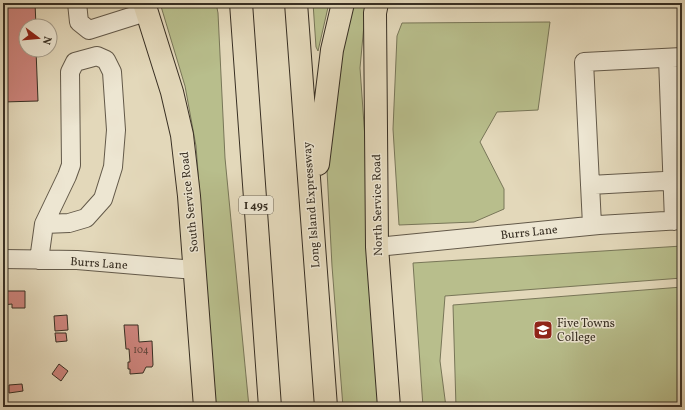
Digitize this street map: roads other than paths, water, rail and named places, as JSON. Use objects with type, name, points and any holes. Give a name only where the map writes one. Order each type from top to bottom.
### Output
[{"type":"main road","points":[[229,3],[257,222]]},
{"type":"main road","name":"I 495","points":[[241,3],[270,407]]},
{"type":"main road","name":"Long Island Expressway","points":[[296,3],[326,407]]},
{"type":"main road","points":[[312,217],[332,50],[343,3]]},
{"type":"main road","name":"North Service Road","points":[[377,3],[375,13],[377,247],[389,407]]},
{"type":"main road","name":"South Service Road","points":[[145,7],[172,92],[182,135],[189,196],[205,407]]},
{"type":"street","points":[[77,3],[79,22],[88,30],[145,7]]},
{"type":"street","points":[[38,260],[44,224],[71,165],[70,72],[75,62],[97,56],[106,60],[112,72],[116,130],[114,167],[103,199],[86,218],[69,223],[44,224]]},
{"type":"street","points":[[592,225],[584,62],[675,58],[678,221]]},
{"type":"street","points":[[590,185],[677,180]]},
{"type":"street","name":"Burrs Lane","points":[[377,247],[592,225],[678,221]]},
{"type":"street","name":"Burrs Lane","points":[[3,259],[78,260],[195,270]]},
{"type":"place","name":"Five Towns College","points":[[543,330]]}]
